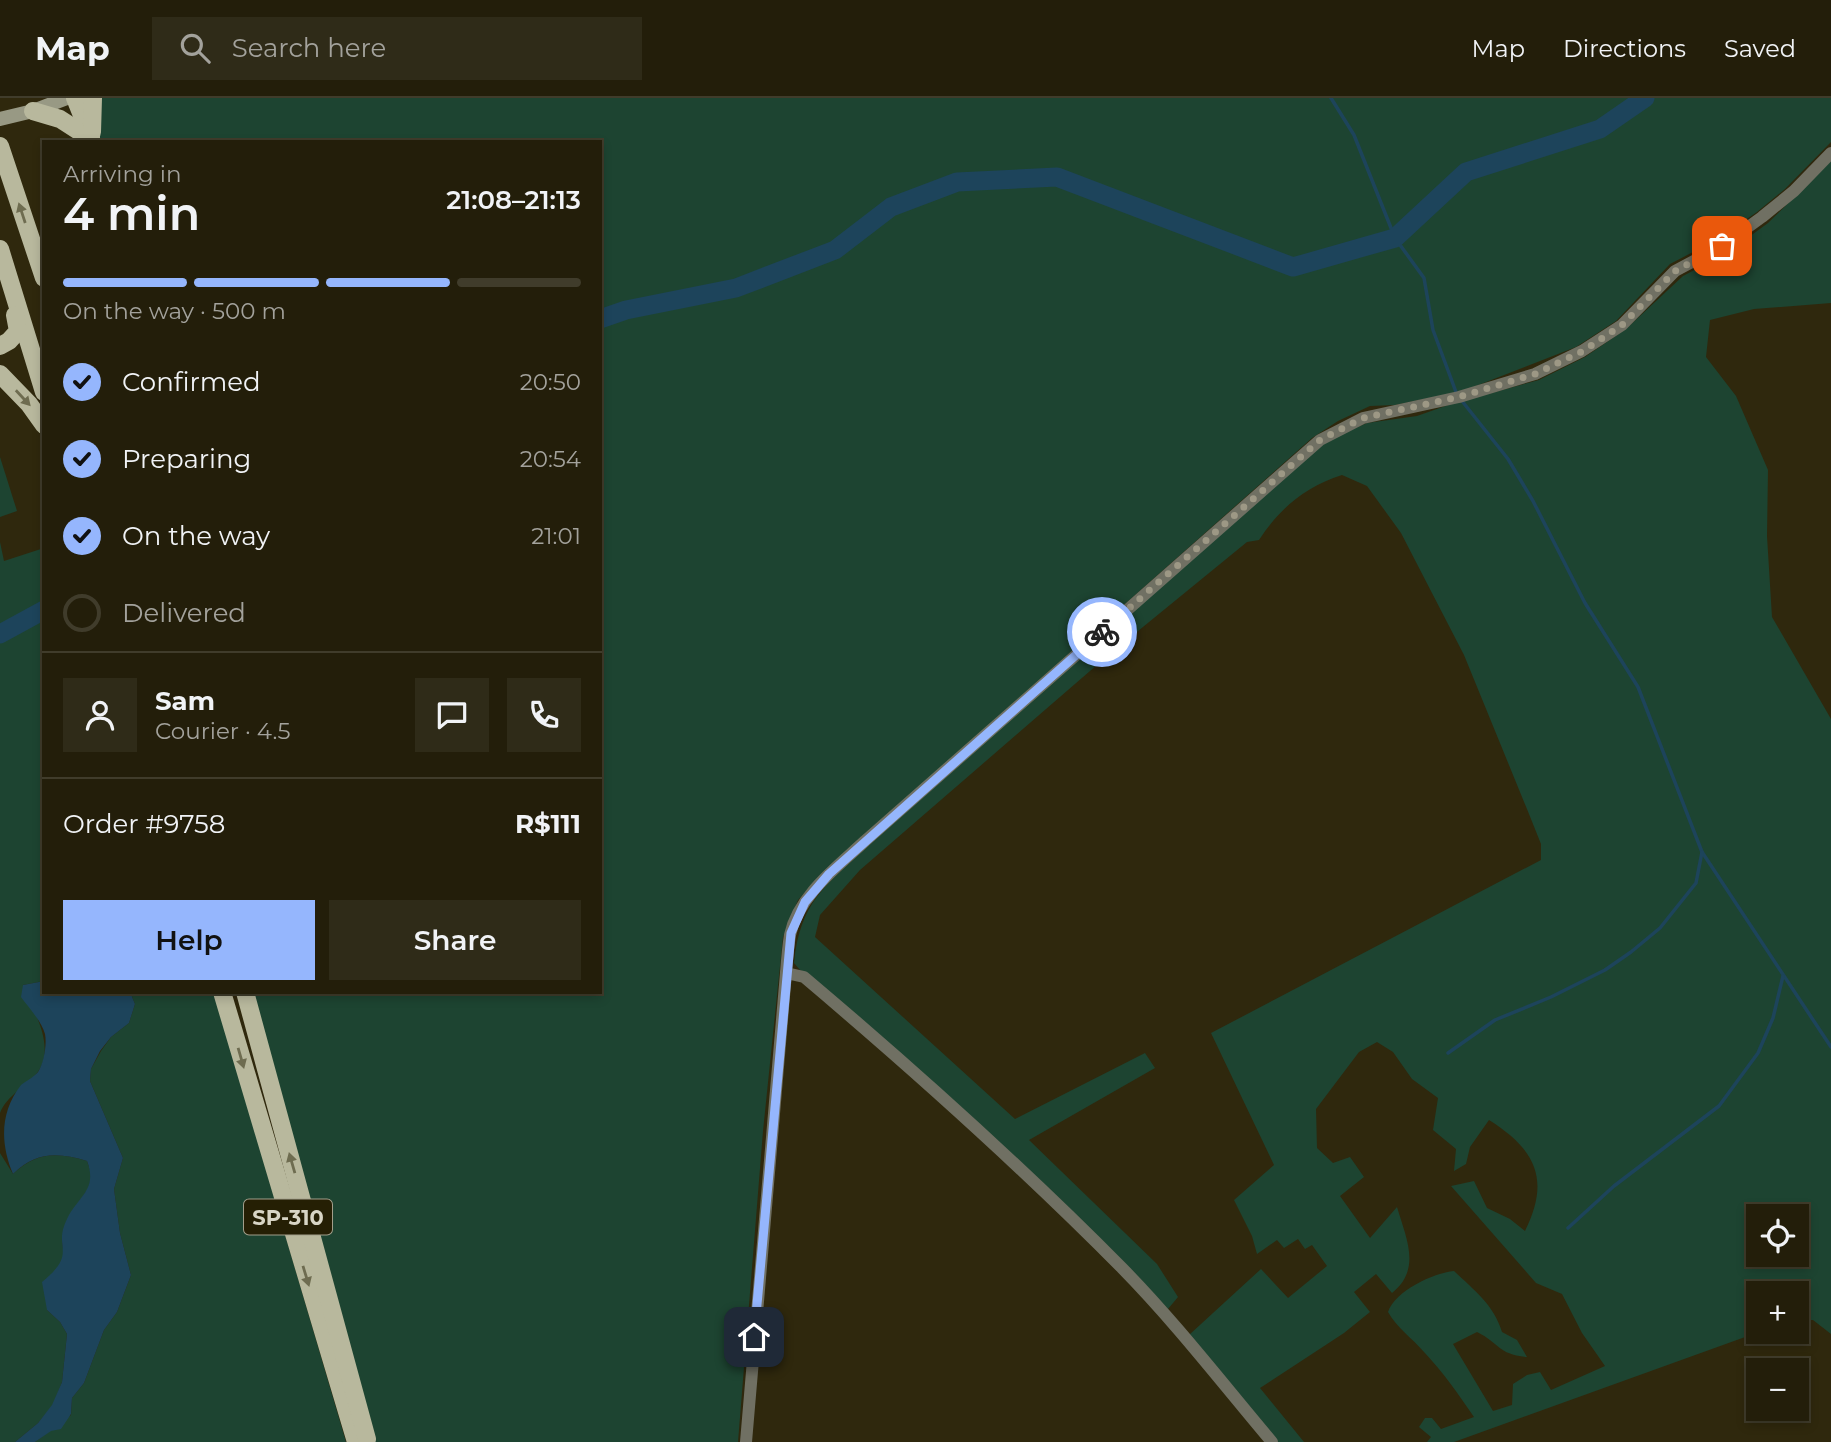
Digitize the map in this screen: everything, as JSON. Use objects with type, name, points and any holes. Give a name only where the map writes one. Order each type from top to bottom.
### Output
[{"type":"main road","points":[[0,119],[33,111],[67,98]]},
{"type":"main road","points":[[75,98],[92,140]]},
{"type":"main road","points":[[92,140],[93,98]]},
{"type":"main road","points":[[33,111],[60,119],[91,140]]},
{"type":"main road","points":[[0,146],[42,271]]},
{"type":"main road","points":[[0,249],[42,385]]},
{"type":"main road","points":[[0,346],[18,331],[8,274]]},
{"type":"main road","points":[[0,374],[29,404],[42,422]]},
{"type":"main road","name":"SP-310","points":[[223,994],[356,1442]]},
{"type":"main road","name":"SP-310","points":[[246,994],[368,1442]]},
{"type":"street","points":[[746,1442],[786,973],[791,933],[805,902],[829,874],[1320,440],[1363,418],[1459,397],[1535,374],[1583,351],[1622,325],[1675,271],[1722,246],[1762,217],[1794,191],[1831,153]]},
{"type":"street","points":[[786,973],[804,977],[930,1084],[1123,1269],[1165,1314],[1272,1442]]},
{"type":"green space","points":[[97,98],[1831,98],[1831,142],[1785,189],[1757,212],[1718,239],[1670,264],[1616,321],[1576,347],[1463,391],[1395,405],[1370,406],[1338,421],[1312,438],[824,871],[798,900],[783,937],[763,1131],[738,1442],[373,1442],[254,994],[602,994],[602,140],[95,139]]},
{"type":"green space","points":[[1831,161],[1831,303],[1754,309],[1710,320],[1706,357],[1736,396],[1768,470],[1767,536],[1772,617],[1831,719],[1831,1334],[1813,1320],[1809,1320],[1809,1281],[1746,1281],[1746,1337],[1454,1442],[1427,1442],[1431,1437],[1419,1427],[1425,1418],[1432,1418],[1441,1429],[1474,1417],[1438,1368],[1388,1312],[1406,1290],[1426,1279],[1454,1271],[1483,1298],[1502,1332],[1517,1340],[1527,1357],[1504,1351],[1477,1332],[1453,1344],[1493,1411],[1512,1405],[1513,1384],[1527,1375],[1540,1372],[1551,1390],[1605,1366],[1582,1333],[1562,1294],[1536,1283],[1451,1186],[1474,1181],[1487,1208],[1510,1219],[1525,1231],[1537,1196],[1534,1167],[1527,1154],[1518,1142],[1489,1120],[1470,1147],[1466,1164],[1454,1171],[1456,1149],[1433,1130],[1438,1098],[1412,1079],[1393,1052],[1377,1042],[1359,1052],[1316,1109],[1317,1148],[1333,1163],[1350,1157],[1364,1177],[1340,1196],[1370,1238],[1397,1207],[1409,1253],[1407,1274],[1392,1293],[1376,1274],[1354,1292],[1370,1312],[1344,1333],[1260,1388],[1304,1442],[1278,1442],[1189,1335],[1261,1269],[1288,1298],[1327,1266],[1312,1245],[1305,1249],[1298,1239],[1284,1248],[1277,1240],[1257,1254],[1252,1236],[1234,1200],[1274,1165],[1211,1033],[1541,860],[1541,844],[1464,655],[1401,533],[1367,486],[1342,475],[1316,486],[1294,500],[1259,540],[1247,542],[1105,658],[860,870],[820,915],[815,937],[1015,1119],[1145,1053],[1155,1068],[1029,1140],[1157,1264],[1178,1297],[1168,1309],[1083,1222],[994,1137],[800,970],[794,963],[802,925],[817,897],[827,885],[867,847],[1323,442],[1367,423],[1417,416],[1539,380],[1585,357],[1626,329],[1683,276],[1727,253],[1768,223]]},
{"type":"green space","points":[[0,457],[17,511],[0,517]]},
{"type":"green space","points":[[0,542],[4,561],[42,549],[42,981],[23,985],[41,1029],[45,1052],[37,1073],[7,1101],[0,1113]]},
{"type":"green space","points":[[131,994],[215,994],[346,1442],[35,1442],[71,1415],[72,1398],[84,1383],[104,1330],[117,1312],[131,1275],[120,1233],[114,1189],[123,1158],[90,1081],[91,1069],[101,1051],[111,1037],[129,1023],[135,1004]]},
{"type":"green space","points":[[0,1153],[13,1174],[30,1161],[57,1155],[87,1161],[92,1176],[62,1241],[64,1257],[47,1310],[60,1322],[67,1334],[62,1382],[53,1405],[38,1423],[15,1442],[0,1442]]},
{"type":"water","points":[[42,981],[42,994],[131,994],[135,1004],[129,1023],[111,1037],[100,1051],[91,1069],[90,1081],[123,1158],[114,1189],[120,1233],[131,1275],[117,1312],[104,1330],[84,1383],[72,1398],[71,1414],[61,1429],[51,1431],[35,1442],[15,1442],[38,1423],[52,1405],[62,1382],[67,1334],[60,1322],[47,1310],[42,1282],[59,1264],[63,1250],[63,1229],[71,1211],[88,1186],[90,1171],[87,1161],[56,1155],[30,1161],[13,1174],[4,1139],[6,1117],[21,1085],[38,1072],[46,1038],[38,1020],[21,997],[23,985]]},
{"type":"waterway","points":[[1331,98],[1354,135],[1395,238],[1424,278],[1433,330],[1456,392]]},
{"type":"waterway","points":[[602,318],[626,310],[736,288],[835,250],[891,207],[957,182],[1057,177],[1293,267],[1395,238],[1466,172],[1600,129],[1645,98]]},
{"type":"waterway","points":[[1462,401],[1508,459],[1533,501],[1585,603],[1638,687],[1702,852],[1831,1047]]},
{"type":"waterway","points":[[0,634],[42,611]]},
{"type":"waterway","points":[[1448,1053],[1495,1020],[1551,997],[1605,970],[1631,952],[1660,928],[1696,883],[1702,852]]},
{"type":"waterway","points":[[1568,1228],[1614,1186],[1719,1106],[1758,1053],[1773,1018],[1783,976]]},
{"type":"way so far","points":[[1102,632],[1320,440],[1343,425],[1363,418],[1459,397],[1535,374],[1583,351],[1622,325],[1675,271],[1722,246]]},
{"type":"route","points":[[754,1337],[781,1017],[791,933],[796,919],[805,902],[829,874],[1102,632]]}]
